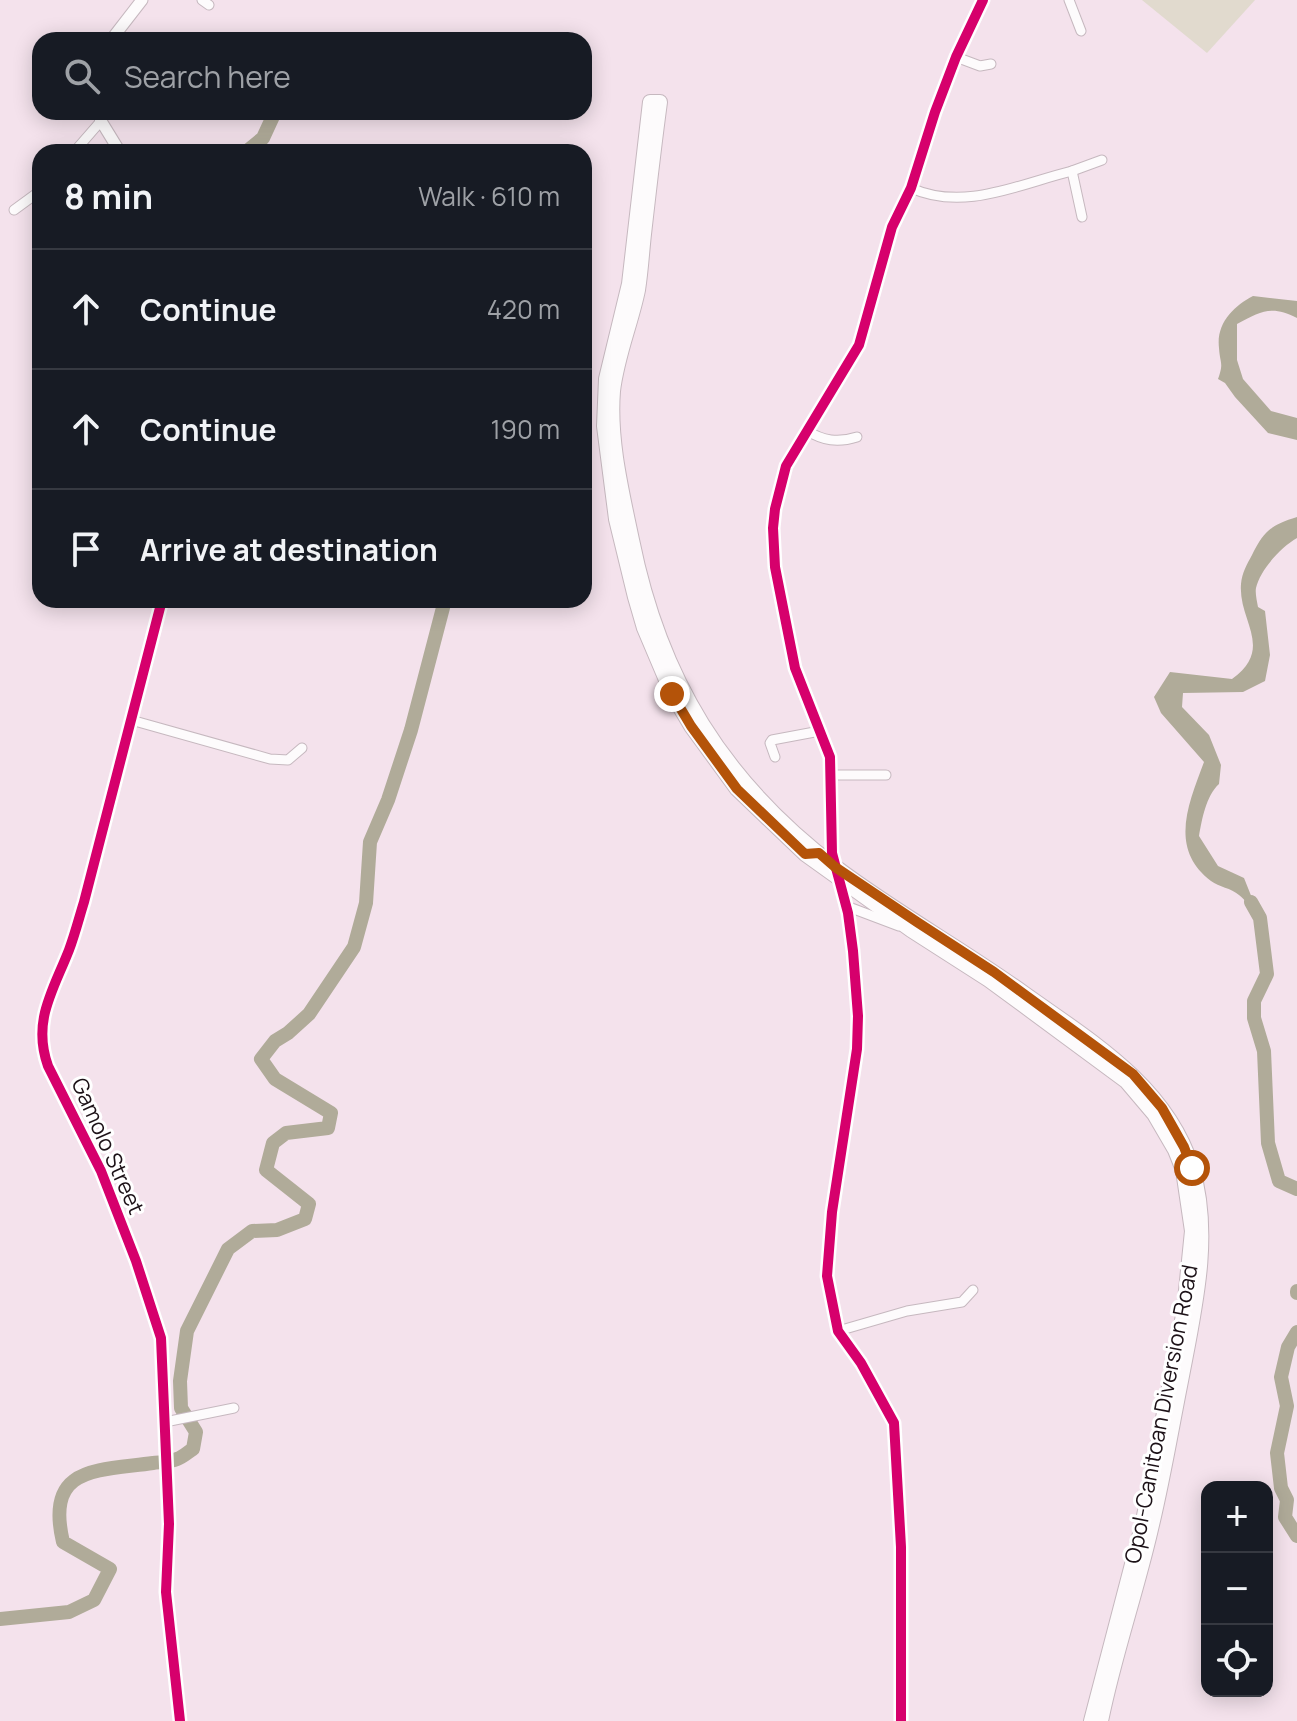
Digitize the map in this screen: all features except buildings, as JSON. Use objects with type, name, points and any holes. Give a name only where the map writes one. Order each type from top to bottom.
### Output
[{"type":"main road","name":"Opol-Canitoan Diversion Road","points":[[655,102],[639,286],[613,391],[616,448],[632,542],[643,594],[667,661],[717,747],[770,812],[904,924],[989,980],[1126,1081],[1160,1123],[1183,1170],[1192,1231],[1184,1310],[1142,1526],[1091,1721]]},
{"type":"main road","name":"Opol-Canitoan Diversion Road","points":[[904,924],[994,972],[1133,1074],[1162,1108],[1192,1168],[1202,1231],[1193,1312],[1152,1528],[1101,1721]]},
{"type":"street","points":[[117,32],[142,0]]},
{"type":"street","points":[[901,1721],[901,1547],[894,1423],[861,1363],[838,1331],[827,1276],[828,1248],[858,1032],[857,991],[846,906],[824,858],[832,775],[830,757],[795,668],[773,546],[775,509],[786,466],[855,355],[886,243],[911,188],[956,57],[983,0]]},
{"type":"street","points":[[1069,0],[1081,31]]},
{"type":"street","points":[[956,57],[980,66],[991,64]]},
{"type":"street","points":[[80,144],[97,120]]},
{"type":"street","points":[[102,120],[116,144]]},
{"type":"street","points":[[911,188],[955,199],[1002,191],[1102,160]]},
{"type":"street","points":[[1072,171],[1082,217]]},
{"type":"street","points":[[14,210],[32,197]]},
{"type":"street","points":[[806,430],[829,441],[857,437]]},
{"type":"street","name":"Gamolo Street","points":[[160,608],[84,902],[46,1007],[41,1036],[48,1066],[101,1171],[161,1338],[169,1524],[166,1592],[180,1721]]},
{"type":"street","points":[[131,720],[270,759],[288,760],[302,748]]},
{"type":"street","points":[[775,757],[770,743],[772,740],[820,731]]},
{"type":"street","points":[[832,775],[886,775]]},
{"type":"street","points":[[846,906],[904,924]]},
{"type":"street","points":[[838,1331],[907,1311],[962,1302],[973,1290]]},
{"type":"street","points":[[165,1427],[234,1408]]},
{"type":"shaded area","points":[[1142,0],[1255,0],[1207,53]]},
{"type":"shaded area","points":[[1253,296],[1297,301],[1297,318],[1267,311],[1237,324],[1237,360],[1243,379],[1271,411],[1297,418],[1297,440],[1268,433],[1225,383],[1218,379],[1221,366],[1219,339],[1223,323],[1233,310]]},
{"type":"shaded area","points":[[1297,517],[1297,538],[1272,560],[1256,588],[1258,607],[1265,611],[1270,655],[1265,681],[1243,692],[1183,693],[1182,707],[1209,735],[1221,765],[1219,784],[1208,801],[1199,836],[1218,866],[1244,878],[1260,918],[1239,895],[1211,881],[1190,854],[1186,840],[1188,809],[1204,762],[1161,713],[1154,697],[1170,672],[1232,679],[1245,668],[1253,645],[1242,597],[1244,572],[1265,535],[1274,526]]},
{"type":"waterway","points":[[256,144],[263,138],[271,120]]},
{"type":"waterway","points":[[0,1619],[69,1612],[94,1600],[110,1569],[63,1542],[59,1517],[61,1499],[69,1486],[95,1471],[171,1461],[193,1449],[196,1432],[181,1408],[180,1381],[187,1331],[228,1249],[252,1231],[277,1230],[305,1219],[309,1204],[266,1170],[273,1143],[286,1133],[328,1128],[331,1113],[275,1079],[261,1059],[275,1041],[309,1014],[354,947],[366,903],[370,842],[388,800],[411,730],[443,608]]},
{"type":"waterway","points":[[1251,902],[1260,918],[1267,974],[1254,1001],[1254,1018],[1264,1051],[1268,1143],[1279,1181],[1297,1189]]},
{"type":"waterway","points":[[1297,1332],[1288,1347],[1281,1377],[1287,1406],[1277,1453],[1281,1488],[1287,1500],[1285,1517],[1297,1536]]},
{"type":"cycle path","points":[[901,1721],[901,1547],[894,1423],[861,1363],[838,1331],[827,1276],[832,1212],[857,1049],[853,951],[848,913],[832,853],[830,757],[795,668],[775,567],[773,528],[786,466],[859,345],[892,227],[911,188],[956,57],[983,0]]},
{"type":"cycle path","points":[[160,608],[84,902],[46,1006],[42,1035],[48,1066],[101,1171],[136,1261],[161,1338],[169,1524],[166,1592],[180,1721]]},
{"type":"route","points":[[672,694],[737,789],[805,854],[819,853],[835,867],[994,972],[1133,1074],[1174,1127],[1192,1168]]}]
